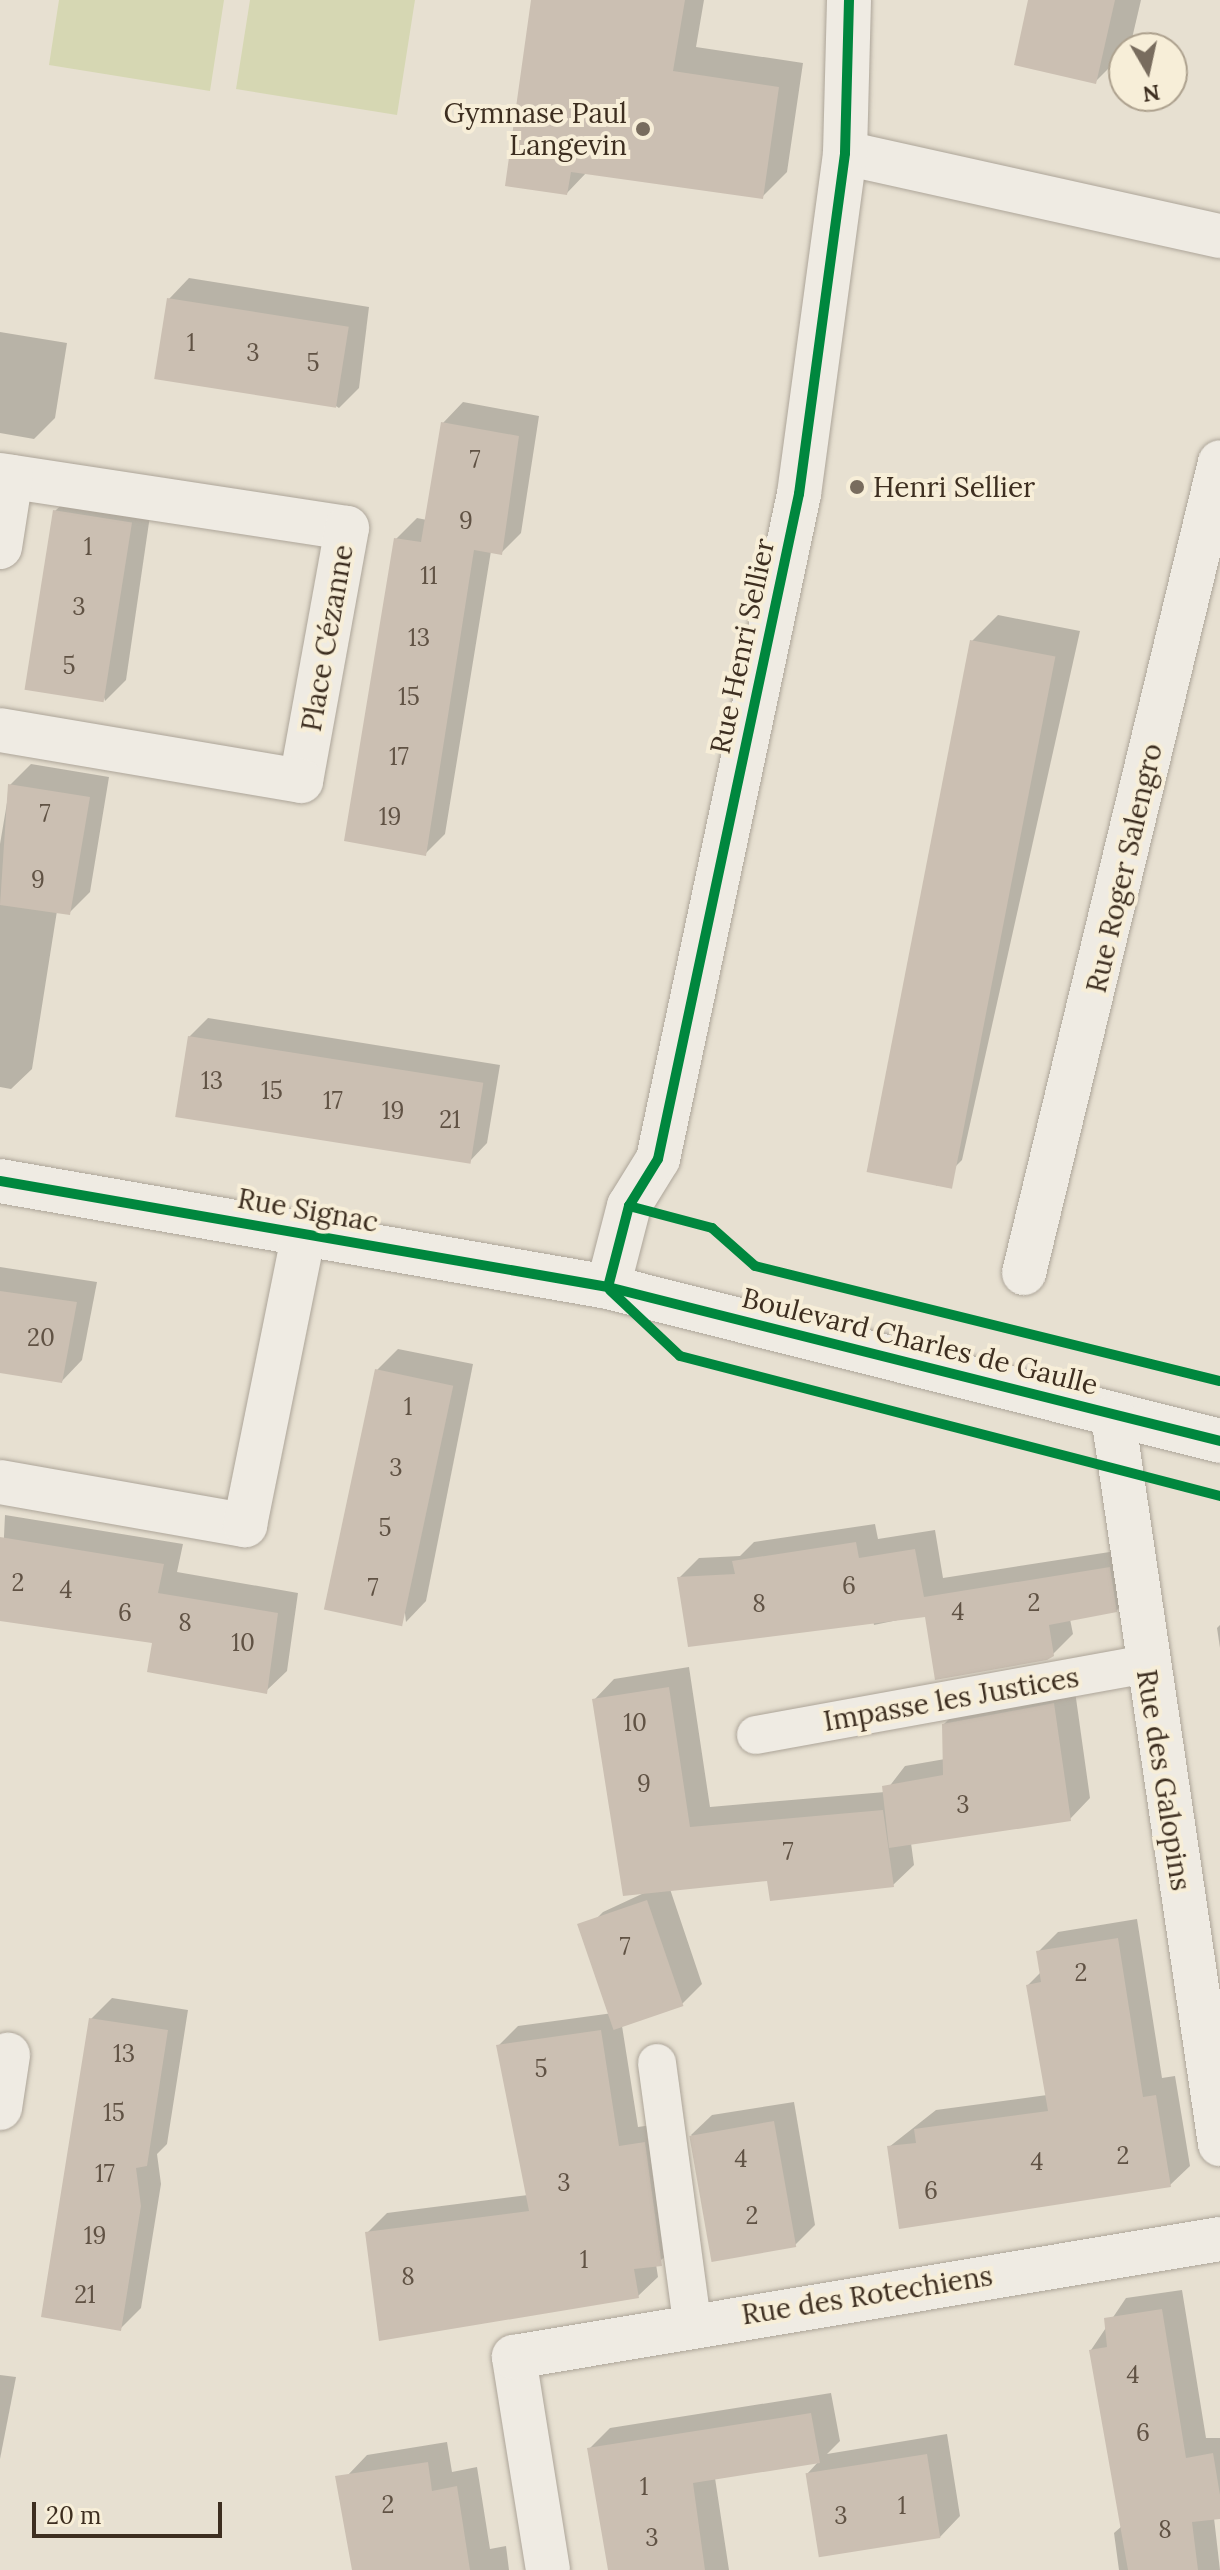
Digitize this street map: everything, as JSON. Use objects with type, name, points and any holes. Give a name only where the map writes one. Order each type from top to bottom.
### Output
[{"type":"street","name":"Rue Henri Sellier","points":[[608,1287],[629,1206],[658,1159],[785,563],[845,153],[849,0]]},
{"type":"street","points":[[845,153],[1220,236]]},
{"type":"street","name":"Rue Roger Salengro","points":[[1024,1273],[1220,462]]},
{"type":"street","points":[[0,547],[6,476]]},
{"type":"street","name":"Place Cézanne","points":[[0,730],[301,781],[347,528],[6,476]]},
{"type":"street","name":"Rue Signac","points":[[0,1181],[608,1287]]},
{"type":"street","points":[[0,1482],[245,1525],[304,1233]]},
{"type":"street","name":"Boulevard Charles de Gaulle","points":[[608,1287],[1220,1441]]},
{"type":"street","name":"Rue des Galopins","points":[[1113,1416],[1146,1664],[1220,2144]]},
{"type":"street","points":[[0,2108],[8,2055]]},
{"type":"street","name":"Rue des Rotechiens","points":[[548,2570],[514,2357],[692,2323],[1220,2239]]},
{"type":"lane","name":"Impasse les Justices","points":[[756,1735],[1146,1664]]},
{"type":"lane","points":[[657,2063],[692,2323]]},
{"type":"green space","points":[[59,0],[224,0],[210,91],[49,65]]},
{"type":"green space","points":[[250,0],[415,0],[397,115],[236,89]]},
{"type":"building","name":"Gymnase Paul Langevin","points":[[531,0],[685,0],[673,71],[779,87],[763,199],[571,172],[567,195],[505,186]]},
{"type":"building","points":[[1028,0],[1115,0],[1096,84],[1014,65]]},
{"type":"building","points":[[167,298],[349,327],[336,408],[154,379]]},
{"type":"building","points":[[441,422],[519,436],[502,555],[474,550],[426,856],[344,841],[394,538],[421,542]]},
{"type":"building","points":[[53,510],[132,523],[104,702],[25,690]]},
{"type":"building","points":[[970,640],[1055,657],[952,1189],[867,1172]]},
{"type":"building","points":[[8,784],[90,797],[70,915],[0,905]]},
{"type":"building","points":[[188,1036],[483,1083],[470,1164],[175,1117]]},
{"type":"building","points":[[0,1291],[77,1302],[62,1383],[0,1373]]},
{"type":"building","points":[[375,1369],[453,1386],[402,1626],[324,1610]]},
{"type":"building","points":[[0,1537],[164,1564],[158,1593],[278,1613],[267,1694],[147,1672],[152,1643],[0,1621]]},
{"type":"building","points":[[856,1542],[859,1558],[915,1549],[924,1597],[1110,1567],[1117,1612],[1049,1625],[1054,1656],[1047,1660],[935,1680],[925,1617],[688,1647],[677,1577],[735,1574],[732,1561]]},
{"type":"building","points":[[669,1687],[690,1827],[883,1810],[894,1887],[770,1901],[767,1881],[623,1896],[592,1699]]},
{"type":"building","points":[[1054,1703],[1071,1821],[889,1848],[882,1786],[943,1775],[942,1724]]},
{"type":"building","points":[[647,1900],[683,2006],[613,2030],[577,1924]]},
{"type":"building","points":[[1118,1938],[1143,2097],[1156,2095],[1171,2187],[899,2229],[887,2146],[916,2143],[914,2129],[1048,2111],[1026,1985],[1041,1982],[1036,1951]]},
{"type":"building","points":[[89,2018],[168,2030],[147,2166],[136,2168],[141,2206],[121,2331],[41,2317]]},
{"type":"building","points":[[601,2030],[619,2146],[645,2142],[662,2266],[634,2269],[639,2298],[379,2341],[365,2232],[529,2211],[496,2045]]},
{"type":"building","points":[[774,2121],[796,2247],[712,2262],[689,2136]]},
{"type":"building","points":[[1162,2309],[1186,2458],[1213,2453],[1220,2495],[1220,2519],[1192,2522],[1198,2570],[1128,2570],[1089,2350],[1107,2347],[1104,2318]]},
{"type":"building","points":[[811,2413],[820,2463],[693,2483],[705,2570],[608,2570],[587,2448]]},
{"type":"building","points":[[927,2454],[940,2538],[819,2557],[806,2473]]},
{"type":"building","points":[[428,2462],[432,2491],[457,2486],[470,2570],[352,2570],[335,2476]]},
{"type":"cycle path","points":[[608,1287],[629,1206],[658,1159],[799,494],[845,153],[849,0]]},
{"type":"cycle path","points":[[0,1181],[608,1287],[1220,1441]]},
{"type":"cycle path","points":[[629,1206],[712,1228],[755,1266],[1220,1381]]},
{"type":"cycle path","points":[[610,1290],[680,1356],[1220,1496]]},
{"type":"place","name":"Gymnase Paul Langevin","points":[[643,129]]},
{"type":"place","name":"Henri Sellier","points":[[857,487]]}]
